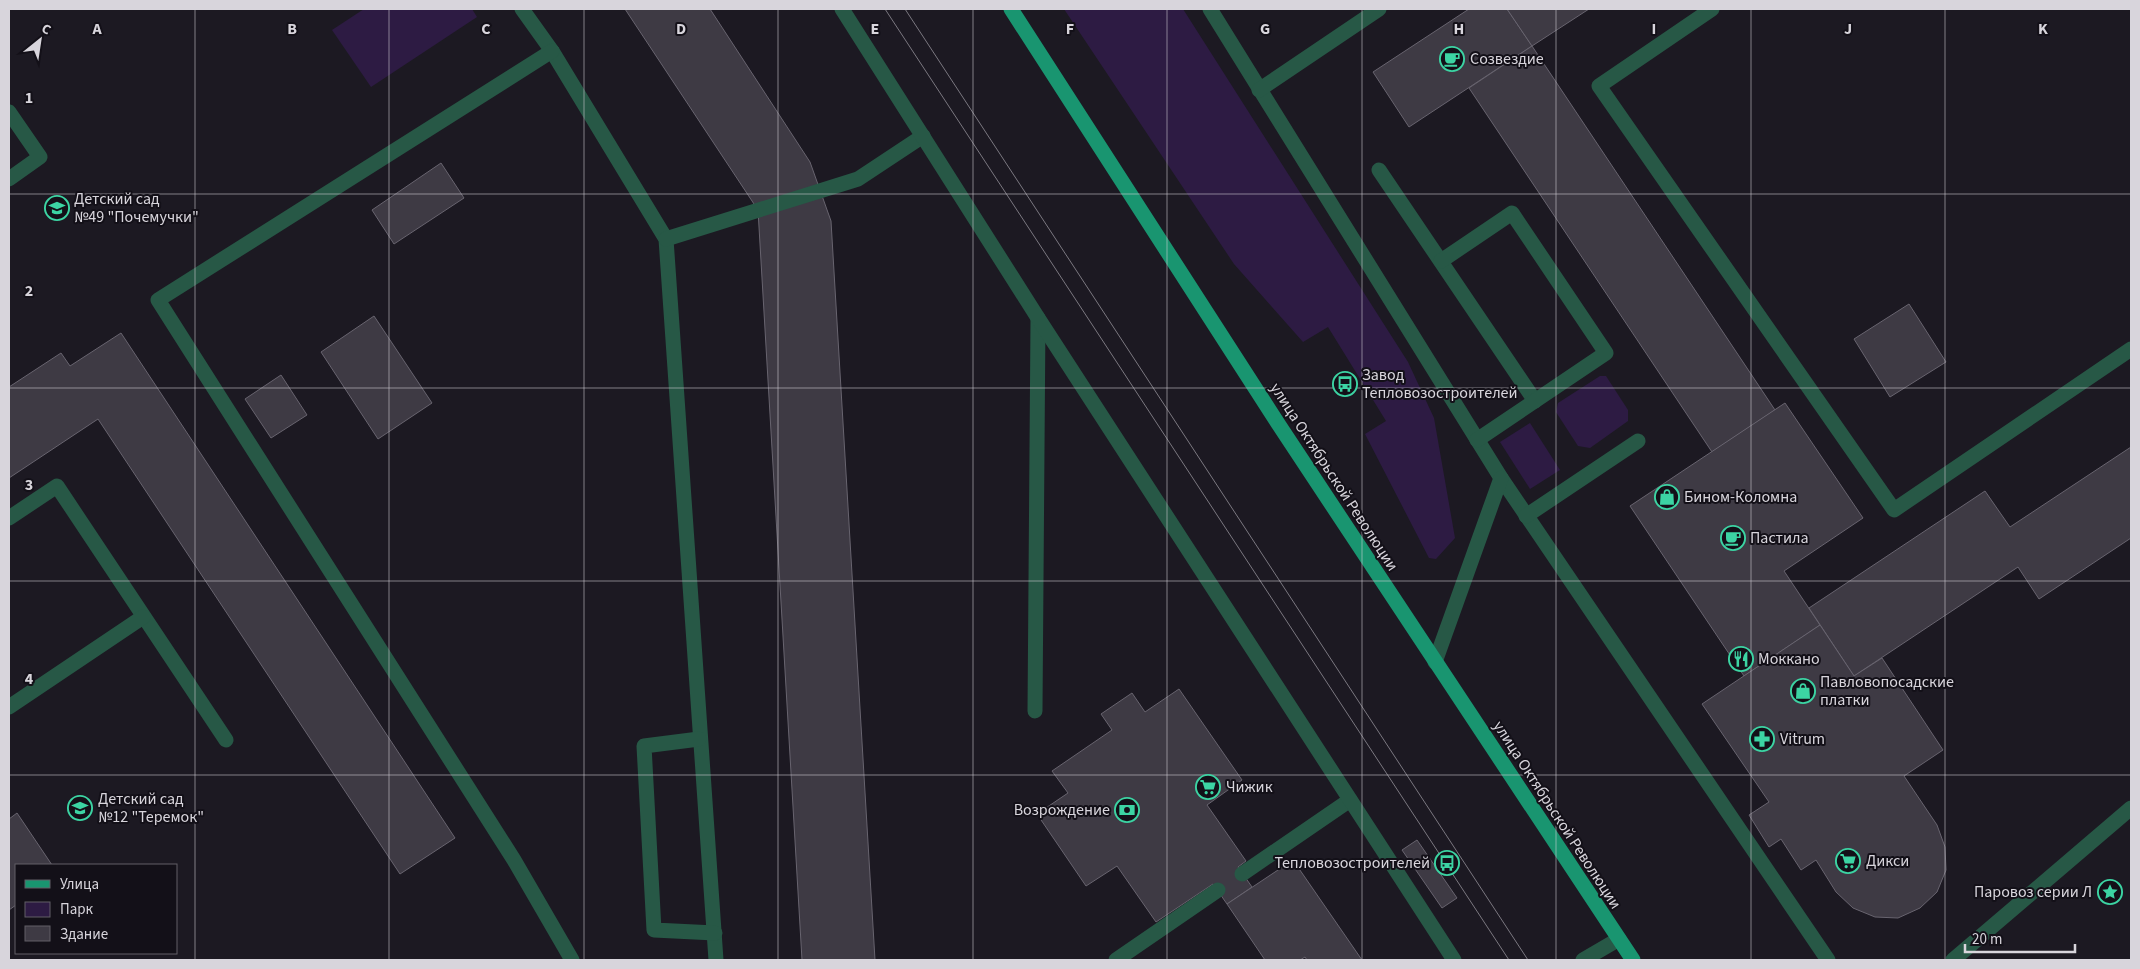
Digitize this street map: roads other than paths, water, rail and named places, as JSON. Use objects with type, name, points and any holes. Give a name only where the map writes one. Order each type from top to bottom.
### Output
[{"type":"main road","name":"улица Октябрьской Революции","points":[[1012,9],[1279,425],[1633,960]]},
{"type":"street","points":[[522,9],[552,51],[666,239],[716,960]]},
{"type":"street","points":[[842,9],[1038,318],[1454,960]]},
{"type":"street","points":[[1210,9],[1501,478],[1828,960]]},
{"type":"street","points":[[1259,90],[1379,9]]},
{"type":"street","points":[[1712,9],[1599,86],[1894,510],[2131,349]]},
{"type":"street","points":[[552,51],[158,300],[514,860],[572,960]]},
{"type":"street","points":[[9,112],[40,157],[9,179]]},
{"type":"street","points":[[666,239],[858,179],[923,136]]},
{"type":"street","points":[[1379,170],[1536,400]]},
{"type":"street","points":[[1441,261],[1512,213],[1606,353],[1477,440]]},
{"type":"street","points":[[1035,711],[1038,318]]},
{"type":"street","points":[[1526,516],[1638,441]]},
{"type":"street","points":[[1435,662],[1501,478]]},
{"type":"street","points":[[9,518],[57,486],[226,740]]},
{"type":"street","points":[[9,707],[143,617]]},
{"type":"street","points":[[700,739],[644,746],[654,930],[715,933]]},
{"type":"street","points":[[1242,874],[1350,800]]},
{"type":"street","points":[[1953,960],[2131,808]]},
{"type":"street","points":[[1116,960],[1218,890]]},
{"type":"street","points":[[1584,960],[1618,939]]},
{"type":"tram line","points":[[885,9],[1509,960]]},
{"type":"tram line","points":[[905,9],[1528,960]]},
{"type":"place","name":"Созвездие","points":[[1452,59]]},
{"type":"place","name":"Детский сад №49 \"Почемучки\"","points":[[57,208]]},
{"type":"place","name":"Завод Тепловозостроителей","points":[[1345,384]]},
{"type":"place","name":"Бином-Коломна","points":[[1667,497]]},
{"type":"place","name":"Пастила","points":[[1733,538]]},
{"type":"place","name":"Моккано","points":[[1741,659]]},
{"type":"place","name":"Павловопосадские платки","points":[[1803,691]]},
{"type":"place","name":"Vitrum","points":[[1762,739]]},
{"type":"place","name":"Чижик","points":[[1208,787]]},
{"type":"place","name":"Детский сад №12 \"Теремок\"","points":[[80,808]]},
{"type":"place","name":"Возрождение","points":[[1127,810]]},
{"type":"place","name":"Дикси","points":[[1848,861]]},
{"type":"place","name":"Тепловозостроителей","points":[[1447,863]]},
{"type":"place","name":"Паровоз серии Л","points":[[2110,892]]}]
